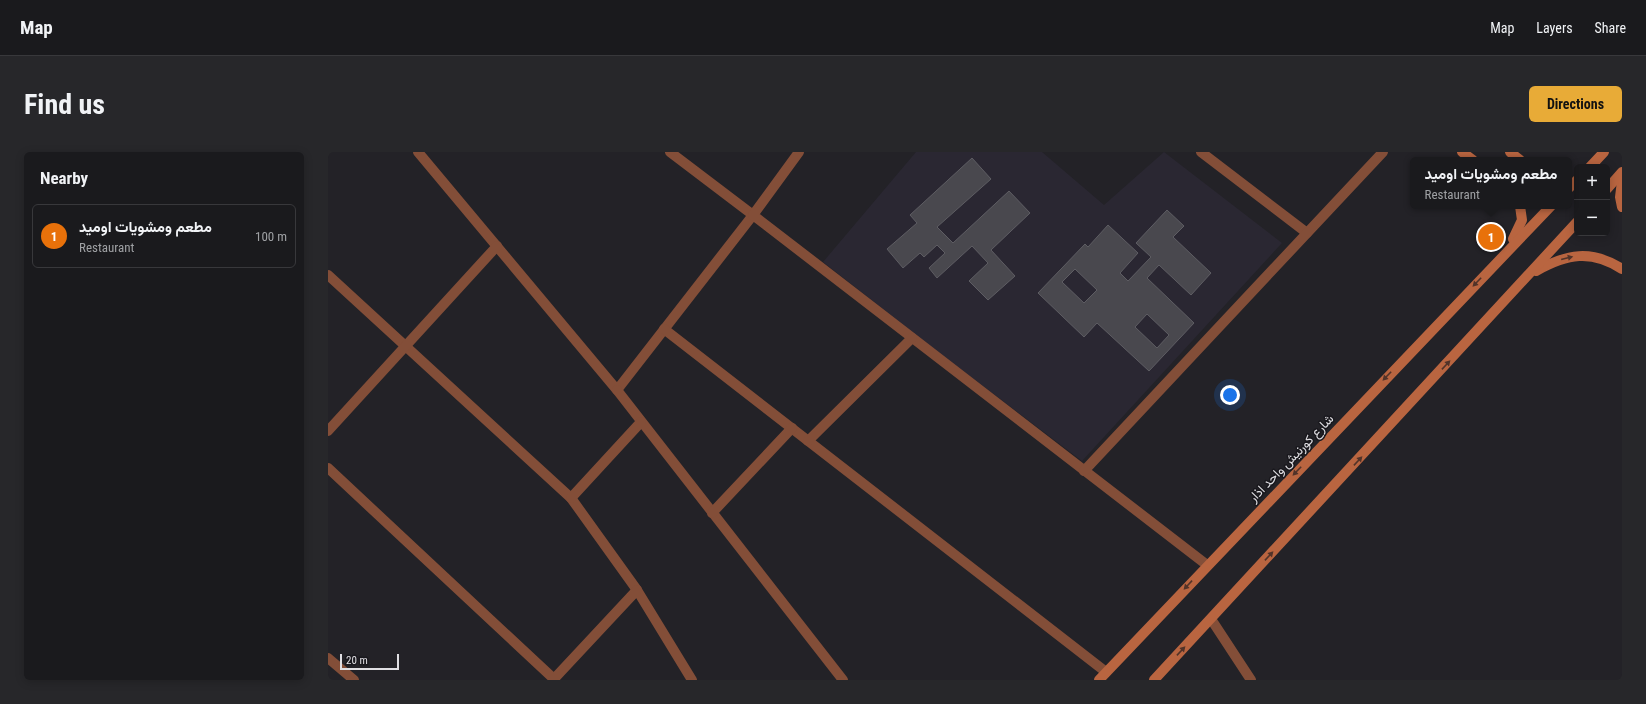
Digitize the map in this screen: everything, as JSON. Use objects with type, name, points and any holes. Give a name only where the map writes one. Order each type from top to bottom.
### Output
[{"type":"main road","points":[[1592,164],[1604,152]]},
{"type":"main road","points":[[1610,186],[1622,172]]},
{"type":"main road","points":[[1622,181],[1620,197],[1622,207]]},
{"type":"main road","points":[[1504,254],[1521,226],[1521,209]]},
{"type":"main road","points":[[1504,254],[1548,209]]},
{"type":"main road","points":[[1154,680],[1574,225]]},
{"type":"main road","name":"شارع كورنيش واحد اذار","points":[[1099,680],[1504,254]]},
{"type":"main road","points":[[1531,273],[1552,262],[1568,257],[1583,255],[1601,258],[1622,269]]},
{"type":"street","points":[[418,152],[642,422],[843,680]]},
{"type":"street","points":[[670,152],[1207,565]]},
{"type":"street","points":[[616,390],[753,215],[799,152]]},
{"type":"street","points":[[1201,152],[1307,233]]},
{"type":"street","points":[[1084,471],[1383,152]]},
{"type":"street","points":[[328,432],[497,246]]},
{"type":"street","points":[[328,275],[571,498],[637,590],[692,680]]},
{"type":"street","points":[[664,329],[1106,672]]},
{"type":"street","points":[[808,441],[912,338]]},
{"type":"street","points":[[571,498],[642,422]]},
{"type":"street","points":[[712,512],[792,428]]},
{"type":"street","points":[[328,468],[554,680],[637,590]]},
{"type":"street","points":[[1211,619],[1251,680]]},
{"type":"street","points":[[328,658],[354,680]]},
{"type":"shaded area","points":[[916,152],[1042,152],[1104,205],[1164,152],[1282,243],[1082,461],[938,352],[823,262]]},
{"type":"building","points":[[972,158],[991,179],[937,227],[953,243],[1009,191],[1030,213],[991,250],[1015,276],[988,300],[969,281],[988,263],[972,246],[937,278],[929,268],[945,253],[937,245],[924,257],[920,253],[903,268],[887,249],[917,223],[910,215]]},
{"type":"building","points":[[1167,210],[1184,226],[1173,237],[1211,273],[1191,295],[1159,265],[1147,278],[1194,323],[1149,371],[1097,323],[1084,337],[1038,293],[1085,244],[1088,247],[1108,225],[1138,253],[1120,273],[1128,281],[1151,257],[1136,243]],"holes":[[[1075,269],[1097,290],[1084,303],[1062,282]],[[1147,314],[1169,335],[1157,348],[1135,327]]]},
{"type":"place","name":"مطعم ومشويات اوميد","points":[[1491,237]]}]
